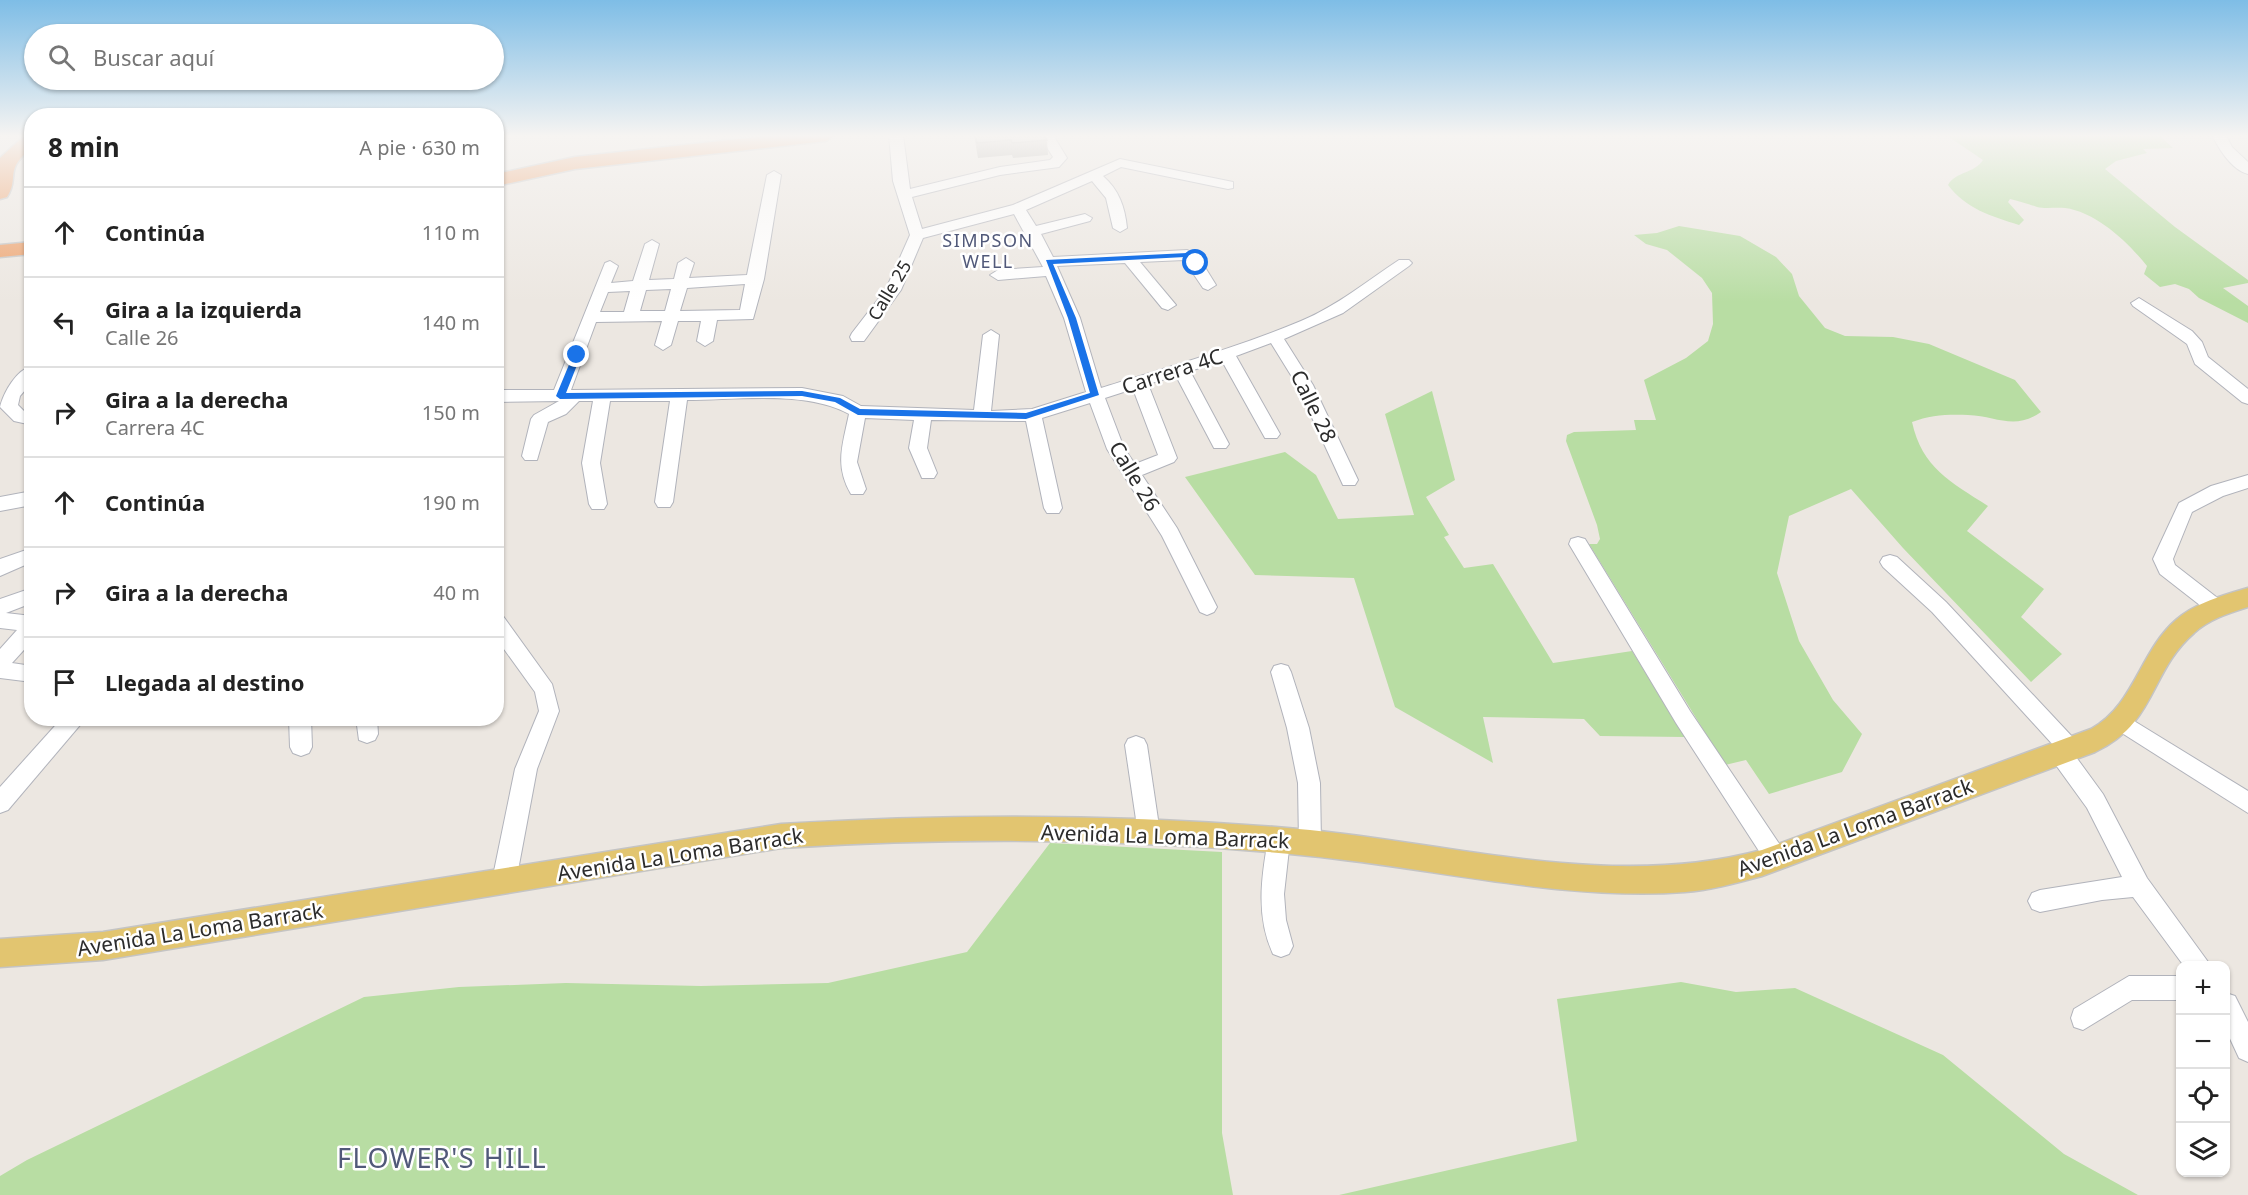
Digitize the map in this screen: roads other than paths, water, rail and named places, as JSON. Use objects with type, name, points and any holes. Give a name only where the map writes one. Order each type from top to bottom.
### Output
[{"type":"highway","points":[[0,251],[24,249]]},
{"type":"main road","name":"Avenida La Loma Barrack","points":[[0,953],[103,946],[771,838],[834,832],[973,829],[1149,833],[1310,843],[1576,877],[1634,880],[1685,879],[1722,874],[1776,858],[2066,752],[2107,734],[2121,722],[2173,639],[2186,626],[2217,608],[2248,597]]},
{"type":"street","points":[[593,317],[710,318],[749,314],[771,191]]},
{"type":"street","name":"Calle 25","points":[[858,337],[893,290],[917,235],[904,191]]},
{"type":"street","points":[[905,194],[918,191]]},
{"type":"street","points":[[917,235],[1018,208],[1057,191]]},
{"type":"street","points":[[1109,191],[1116,201],[1120,228]]},
{"type":"street","name":"Calle 26","points":[[1018,208],[1051,266],[1072,318],[1095,395],[1116,449],[1170,533],[1207,607]]},
{"type":"street","points":[[1033,231],[1085,218]]},
{"type":"street","points":[[630,318],[652,244]]},
{"type":"street","points":[[998,275],[1051,266],[1190,256],[1208,285]]},
{"type":"street","points":[[1130,259],[1167,305]]},
{"type":"street","points":[[663,345],[686,263]]},
{"type":"street","name":"Carrera 4C","points":[[858,412],[982,416],[1033,415],[1226,354],[1323,317],[1404,263]]},
{"type":"street","points":[[531,456],[540,418],[560,410],[567,396],[610,266]]},
{"type":"street","points":[[602,288],[756,279]]},
{"type":"street","points":[[2139,303],[2186,335],[2194,342],[2201,360],[2248,398]]},
{"type":"street","points":[[705,341],[710,318]]},
{"type":"street","points":[[982,416],[991,335]]},
{"type":"street","name":"Calle 28","points":[[1274,336],[1305,385],[1349,480]]},
{"type":"street","points":[[1226,354],[1271,434]]},
{"type":"street","points":[[1180,369],[1220,444]]},
{"type":"street","points":[[24,380],[12,394],[9,407],[24,418]]},
{"type":"street","points":[[1130,472],[1168,458],[1139,382]]},
{"type":"street","points":[[664,502],[680,394]]},
{"type":"street","points":[[504,396],[802,394],[837,400],[858,412],[848,462],[856,489]]},
{"type":"street","points":[[598,504],[591,463],[602,396]]},
{"type":"street","points":[[924,413],[918,448],[928,473]]},
{"type":"street","points":[[1033,415],[1053,508]]},
{"type":"street","points":[[2217,608],[2167,569],[2163,559],[2185,508],[2217,491],[2248,481]]},
{"type":"street","points":[[0,504],[24,500]]},
{"type":"street","points":[[1578,544],[1683,717],[1776,858]]},
{"type":"street","points":[[0,569],[13,560],[24,557]]},
{"type":"street","points":[[1890,562],[1940,607],[2066,752],[2095,801],[2139,886],[2195,961]]},
{"type":"street","points":[[0,607],[24,599]]},
{"type":"street","points":[[0,620],[24,624]]},
{"type":"street","points":[[504,633],[545,690],[549,711],[526,769],[504,881]]},
{"type":"street","points":[[0,663],[24,634]]},
{"type":"street","points":[[0,670],[24,673]]},
{"type":"street","points":[[1281,672],[1298,728],[1309,783],[1310,843]]},
{"type":"street","points":[[2121,722],[2247,804]]},
{"type":"street","points":[[0,803],[69,726]]},
{"type":"street","points":[[300,726],[301,747]]},
{"type":"street","points":[[1136,745],[1149,833]]},
{"type":"street","points":[[1279,840],[1272,888],[1272,908],[1273,925],[1281,946]]},
{"type":"street","points":[[2040,901],[2102,889],[2139,886]]},
{"type":"street","points":[[2084,1018],[2129,988],[2176,988]]},
{"type":"street","points":[[2230,1013],[2248,1049]]},
{"type":"district","name":"SIMPSON WELL","points":[[988,250]]},
{"type":"district","name":"FLOWER'S HILL","points":[[442,1157]]}]
